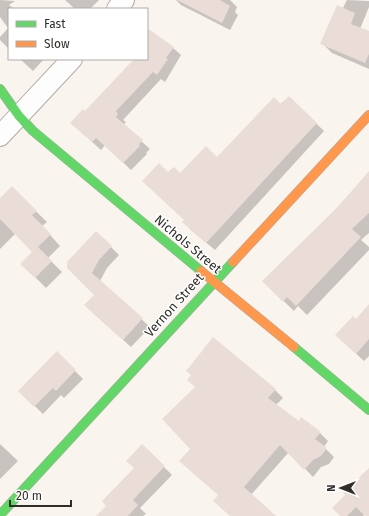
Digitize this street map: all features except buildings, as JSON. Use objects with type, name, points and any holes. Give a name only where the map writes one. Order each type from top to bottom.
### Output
[{"type":"street","points":[[118,8],[124,0]]},
{"type":"street","points":[[0,136],[71,60]]},
{"type":"street","name":"Nichols Street","points":[[0,89],[19,116],[33,131],[369,410]]},
{"type":"street","name":"Vernon Street","points":[[0,515],[213,282],[369,115]]},
{"type":"traffic: fast","points":[[0,89],[19,116],[33,131],[201,271]]},
{"type":"traffic: fast","points":[[0,515],[233,262]]},
{"type":"traffic: fast","points":[[294,347],[369,410]]},
{"type":"traffic: slow","points":[[233,262],[369,115]]},
{"type":"traffic: slow","points":[[201,271],[294,347]]}]
